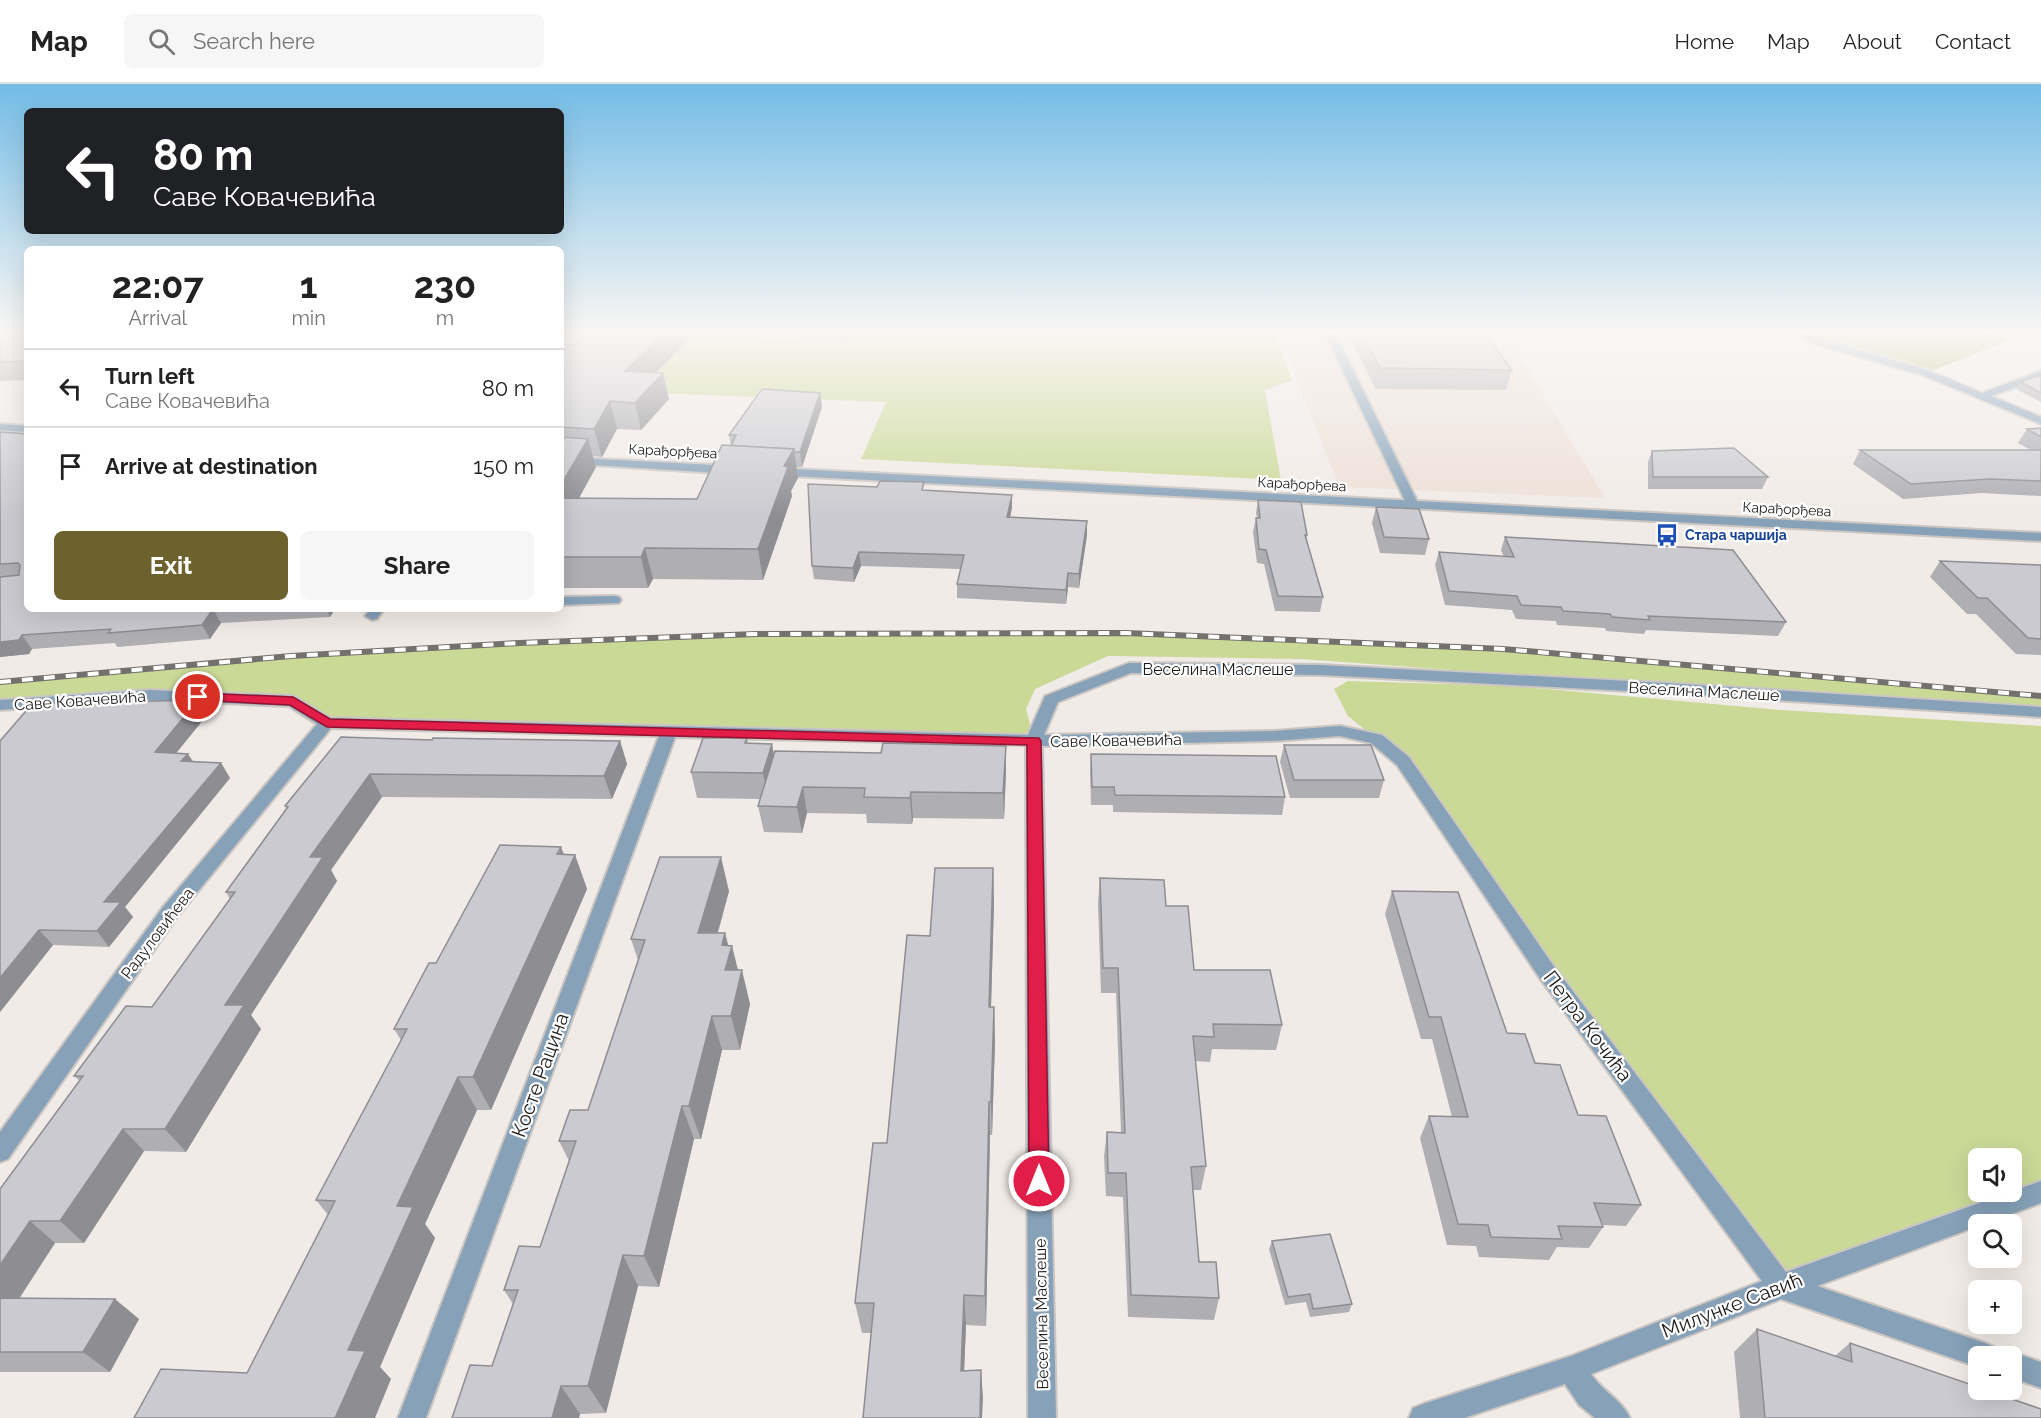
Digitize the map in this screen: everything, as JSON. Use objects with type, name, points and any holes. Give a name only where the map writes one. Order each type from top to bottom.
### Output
[{"type":"street","points":[[1359,393],[1413,505]]},
{"type":"street","points":[[1976,393],[2041,421]]},
{"type":"street","points":[[1983,396],[1990,393]]},
{"type":"street","points":[[0,427],[24,429]]},
{"type":"street","name":"Карађорђева","points":[[564,460],[2041,537]]},
{"type":"street","points":[[564,601],[614,600]]},
{"type":"street","name":"Веселина Маслеше","points":[[1042,1418],[1034,741],[1051,699],[1129,668],[1321,670],[2041,712]]},
{"type":"street","name":"Саве Ковачевића","points":[[0,705],[150,695],[293,701],[327,723],[1034,741],[1274,736],[1340,731],[1376,739],[1403,761]]},
{"type":"street","name":"Радуловићева","points":[[0,1151],[171,912],[327,723]]},
{"type":"street","name":"Косте Рацина","points":[[412,1418],[668,733]]},
{"type":"street","name":"Петра Кочића","points":[[1403,761],[1546,971],[1781,1286]]},
{"type":"street","name":"Милунке Савић","points":[[1423,1418],[1571,1369],[1781,1286],[2041,1192]]},
{"type":"street","points":[[1781,1286],[1968,1350]]},
{"type":"street","points":[[2022,1368],[2041,1375]]},
{"type":"street","points":[[1571,1369],[1588,1395],[1616,1418]]},
{"type":"shaded area","points":[[1302,393],[1542,393],[1605,498],[1340,487]]},
{"type":"green space","points":[[659,393],[1266,393],[1281,480],[861,459],[886,402]]},
{"type":"green space","points":[[1126,633],[1503,649],[2041,698],[2041,712],[1300,659],[1108,656],[1035,689],[1026,709],[1034,741],[327,723],[293,701],[150,695],[0,705],[0,682],[291,656],[519,643],[756,634]]},
{"type":"green space","points":[[1348,681],[1513,686],[1781,710],[2041,726],[2041,1182],[2022,1190],[2022,1148],[1968,1148],[1968,1202],[1991,1202],[1781,1286],[1403,761],[1348,716],[1334,689]]},
{"type":"building","points":[[564,393],[644,393],[635,403],[610,401],[594,429],[564,427]]},
{"type":"building","points":[[759,393],[820,393],[800,452],[794,452],[794,449],[731,446],[736,435],[729,435]]},
{"type":"building","points":[[2041,428],[2041,437],[2027,429]]},
{"type":"building","points":[[0,432],[24,434],[24,612],[211,612],[202,625],[108,633],[111,629],[22,635],[19,640],[0,642],[0,577],[19,575],[20,565],[18,563],[0,564]]},
{"type":"building","points":[[564,437],[588,439],[564,480]]},
{"type":"building","points":[[722,445],[794,449],[784,466],[788,467],[758,549],[645,548],[641,557],[564,557],[564,498],[697,499]]},
{"type":"building","points":[[1734,448],[1768,477],[1653,477],[1652,451]]},
{"type":"building","points":[[1860,450],[2041,450],[2041,481],[1990,479],[1911,484]]},
{"type":"building","points":[[880,481],[924,482],[922,490],[1012,495],[1007,517],[1087,521],[1079,574],[1068,573],[1066,590],[957,584],[964,555],[859,552],[853,568],[812,566],[808,484],[877,487]]},
{"type":"building","points":[[1258,500],[1301,502],[1307,535],[1305,535],[1323,597],[1278,596],[1266,550],[1259,549],[1256,518],[1260,518]]},
{"type":"building","points":[[1376,507],[1419,509],[1429,539],[1384,537]]},
{"type":"building","points":[[1505,537],[1733,550],[1786,622],[1648,616],[1650,620],[1612,617],[1610,614],[1563,611],[1561,607],[1521,605],[1517,596],[1449,591],[1439,552],[1514,557]]},
{"type":"building","points":[[1940,561],[2041,565],[2041,639],[2028,638],[1987,598],[1978,598]]},
{"type":"building","points":[[198,700],[155,752],[188,754],[181,761],[221,763],[104,902],[121,902],[97,931],[39,930],[0,978],[0,741],[32,704]]},
{"type":"building","points":[[341,737],[620,741],[604,776],[370,774],[310,857],[323,857],[225,1005],[244,1005],[165,1129],[123,1129],[60,1221],[30,1221],[0,1265],[0,1189],[83,1076],[74,1076],[126,1006],[152,1007],[235,892],[226,892],[288,807],[285,806]]},
{"type":"building","points":[[703,738],[747,738],[745,743],[772,744],[763,773],[691,772]]},
{"type":"building","points":[[883,743],[1006,746],[1003,793],[911,792],[910,798],[864,797],[865,788],[803,787],[797,807],[758,806],[775,751],[881,753]]},
{"type":"building","points":[[1284,745],[1371,745],[1384,780],[1294,780]]},
{"type":"building","points":[[1091,754],[1276,756],[1285,797],[1115,795],[1114,787],[1092,787]]},
{"type":"building","points":[[500,845],[561,847],[557,854],[575,855],[473,1077],[458,1077],[397,1206],[413,1207],[348,1350],[365,1351],[335,1418],[134,1418],[161,1369],[247,1373],[335,1201],[316,1200],[407,1029],[394,1029],[429,963],[436,963]]},
{"type":"building","points":[[660,857],[721,857],[698,933],[725,933],[722,945],[732,946],[725,970],[742,970],[731,1016],[712,1016],[689,1106],[682,1106],[644,1256],[623,1255],[588,1386],[561,1386],[552,1418],[452,1418],[470,1365],[492,1366],[518,1290],[504,1290],[519,1246],[540,1247],[576,1141],[559,1141],[570,1110],[588,1110],[645,940],[631,939]]},
{"type":"building","points":[[935,868],[993,868],[989,1007],[994,1007],[991,1102],[989,1102],[985,1296],[964,1295],[961,1371],[981,1370],[980,1418],[863,1418],[874,1303],[855,1303],[873,1143],[887,1143],[907,935],[930,936]]},
{"type":"building","points":[[1100,878],[1164,880],[1166,906],[1188,906],[1194,970],[1270,970],[1282,1025],[1213,1024],[1214,1037],[1193,1036],[1206,1166],[1191,1167],[1199,1262],[1216,1262],[1219,1298],[1131,1295],[1126,1173],[1108,1173],[1107,1132],[1125,1133],[1118,968],[1103,968]]},
{"type":"building","points":[[1392,891],[1458,892],[1507,1033],[1525,1034],[1535,1063],[1560,1065],[1578,1115],[1606,1116],[1641,1205],[1594,1203],[1603,1227],[1558,1226],[1562,1239],[1491,1237],[1488,1225],[1458,1224],[1429,1116],[1468,1117],[1441,1017],[1429,1017]]},
{"type":"building","points":[[1330,1234],[1352,1304],[1313,1309],[1310,1294],[1288,1297],[1272,1241]]},
{"type":"building","points":[[0,1298],[115,1299],[83,1352],[0,1352]]},
{"type":"building","points":[[1757,1329],[1852,1362],[1850,1343],[1968,1384],[1968,1400],[2015,1400],[2041,1409],[2041,1418],[1765,1418]]},
{"type":"railway","points":[[0,682],[291,656],[519,643],[756,634],[1126,633],[1503,649],[2041,696]]},
{"type":"place","name":"Стара чаршија","points":[[1667,535]]},
{"type":"route","points":[[198,697],[293,701],[327,723],[1034,741],[1039,1181]]}]
